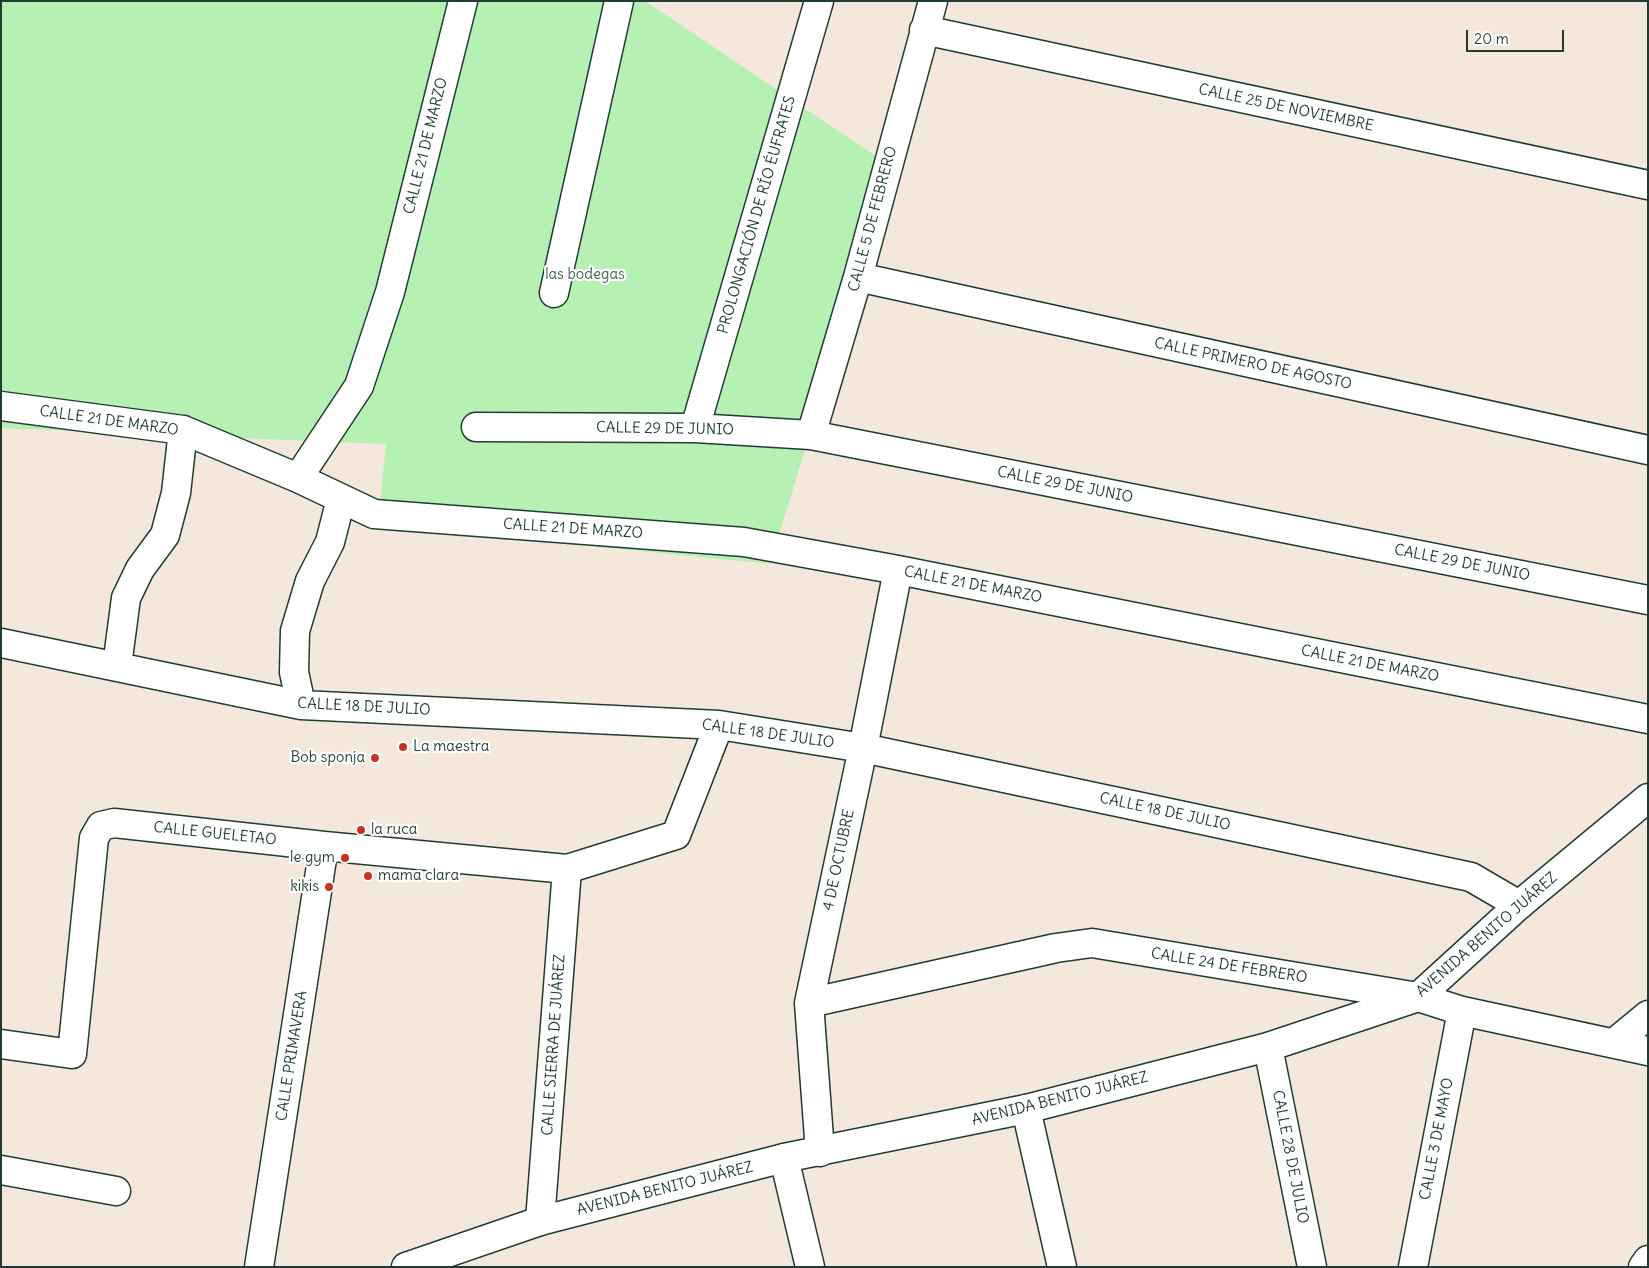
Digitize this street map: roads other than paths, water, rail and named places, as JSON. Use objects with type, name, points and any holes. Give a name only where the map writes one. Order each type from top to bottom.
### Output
[{"type":"street","name":"CALLE 21 DE MARZO","points":[[298,478],[359,386],[390,292],[463,1]]},
{"type":"street","points":[[554,292],[619,1]]},
{"type":"street","name":"PROLONGACIÓN DE RÍO ÉUFRATES","points":[[695,428],[819,1]]},
{"type":"street","name":"CALLE 5 DE FEBRERO","points":[[811,435],[858,278],[933,1]]},
{"type":"street","name":"CALLE 25 DE NOVIEMBRE","points":[[924,30],[1648,185]]},
{"type":"street","name":"CALLE PRIMERO DE AGOSTO","points":[[858,278],[1648,450]]},
{"type":"street","name":"CALLE 21 DE MARZO","points":[[2,408],[183,430],[298,478],[374,514],[744,542],[898,570],[1648,719]]},
{"type":"street","name":"CALLE 29 DE JUNIO","points":[[476,427],[695,428],[811,435],[1648,600]]},
{"type":"street","points":[[117,666],[126,598],[140,569],[165,535],[176,493],[183,430]]},
{"type":"street","points":[[301,705],[294,672],[295,631],[310,582],[330,542],[341,499]]},
{"type":"street","name":"4 DE OCTUBRE","points":[[820,1152],[809,1003],[863,748],[898,570]]},
{"type":"street","name":"CALLE 18 DE JULIO","points":[[1,643],[301,705],[719,725],[863,748],[1471,877],[1519,905]]},
{"type":"street","points":[[567,869],[676,835],[719,725]]},
{"type":"street","name":"AVENIDA BENITO JUÁREZ","points":[[406,1267],[540,1221],[784,1158],[1026,1109],[1268,1047],[1418,997],[1519,905],[1648,798]]},
{"type":"street","name":"CALLE GUELETAO","points":[[1,1044],[72,1054],[94,838],[101,826],[114,823],[324,846],[567,869]]},
{"type":"street","name":"CALLE PRIMAVERA","points":[[259,1267],[324,846]]},
{"type":"street","name":"CALLE SIERRA DE JUÁREZ","points":[[540,1221],[567,869]]},
{"type":"street","name":"CALLE 24 DE FEBRERO","points":[[809,1003],[1056,948],[1092,944],[1418,997],[1462,1011],[1648,1051]]},
{"type":"street","name":"CALLE 3 DE MAYO","points":[[1413,1267],[1462,1011]]},
{"type":"street","points":[[1614,1043],[1648,1015]]},
{"type":"street","name":"CALLE 28 DE JULIO","points":[[1268,1047],[1312,1267]]},
{"type":"street","points":[[1026,1109],[1062,1267]]},
{"type":"street","points":[[784,1158],[810,1267]]},
{"type":"street","points":[[1,1170],[116,1190]]},
{"type":"street","points":[[1643,1267],[1648,1260]]},
{"type":"place","name":"La maestra","points":[[403,747]]},
{"type":"place","name":"Bob sponja","points":[[375,758]]},
{"type":"place","name":"la ruca","points":[[361,830]]},
{"type":"place","name":"le gym","points":[[345,858]]},
{"type":"place","name":"mama clara","points":[[368,876]]},
{"type":"place","name":"kikis","points":[[329,887]]},
{"type":"park label","name":"las bodegas","points":[[585,275]]}]
